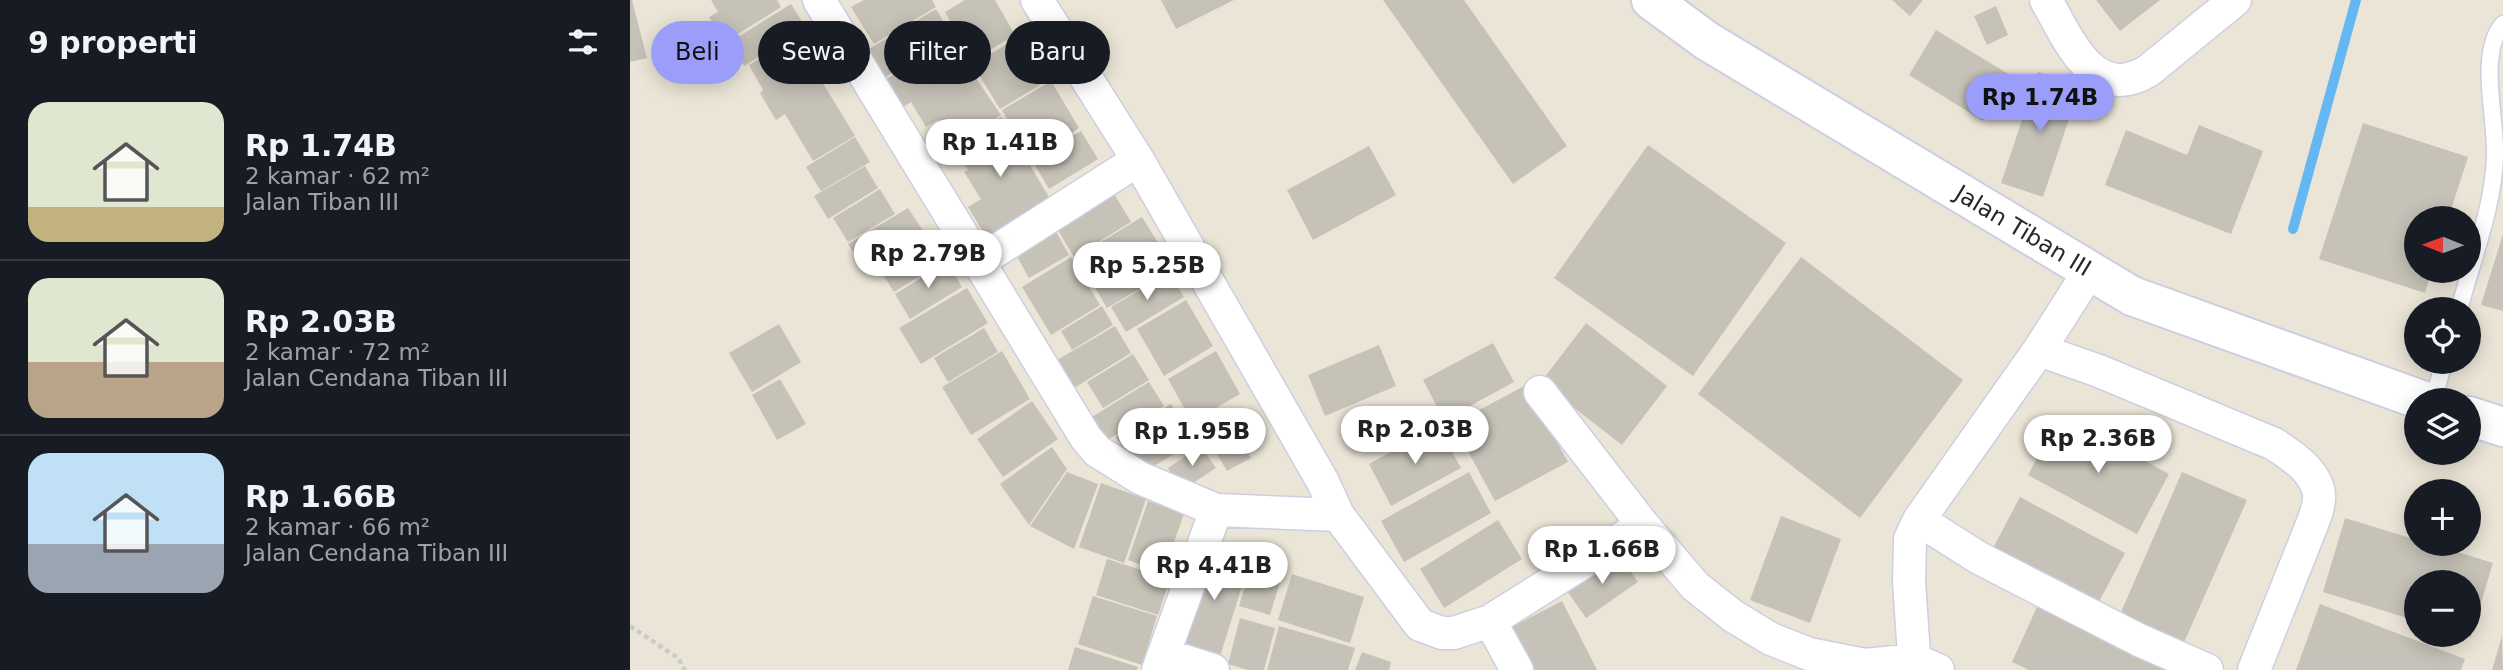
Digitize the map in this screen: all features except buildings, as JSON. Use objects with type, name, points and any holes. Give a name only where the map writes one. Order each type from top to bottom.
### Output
[{"type":"street","points":[[819,0],[1086,438],[1097,451],[1140,478],[1216,510],[1338,515]]},
{"type":"street","points":[[1037,0],[1138,160],[1323,482],[1338,515],[1420,625],[1442,633],[1454,633],[1490,621],[1643,525]]},
{"type":"street","name":"Jalan Tiban III","points":[[1651,0],[1707,41],[2132,296],[2404,394]]},
{"type":"street","points":[[2046,0],[2080,60],[2101,76],[2116,81],[2136,78],[2148,71],[2235,0]]},
{"type":"street","points":[[980,261],[1138,160]]},
{"type":"street","points":[[1540,392],[1643,525],[1695,586],[1733,616],[1771,639],[1809,654],[1864,667],[1923,667],[1909,582],[1910,539],[1919,520],[2039,350],[2089,272]]},
{"type":"street","points":[[2039,350],[2099,371],[2274,444],[2296,458],[2315,482],[2319,504],[2255,670]]},
{"type":"street","points":[[2481,420],[2503,427]]},
{"type":"street","points":[[1213,670],[1162,662],[1216,510]]},
{"type":"street","points":[[1919,520],[1979,558],[2139,640],[2207,670]]},
{"type":"street","points":[[1490,621],[1517,670]]},
{"type":"lane","points":[[2463,297],[2492,190],[2495,156],[2490,78],[2492,50],[2498,30],[2503,24]]},
{"type":"path","points":[[630,626],[678,657],[685,670]]},
{"type":"waterway","points":[[2293,229],[2356,0]]}]
